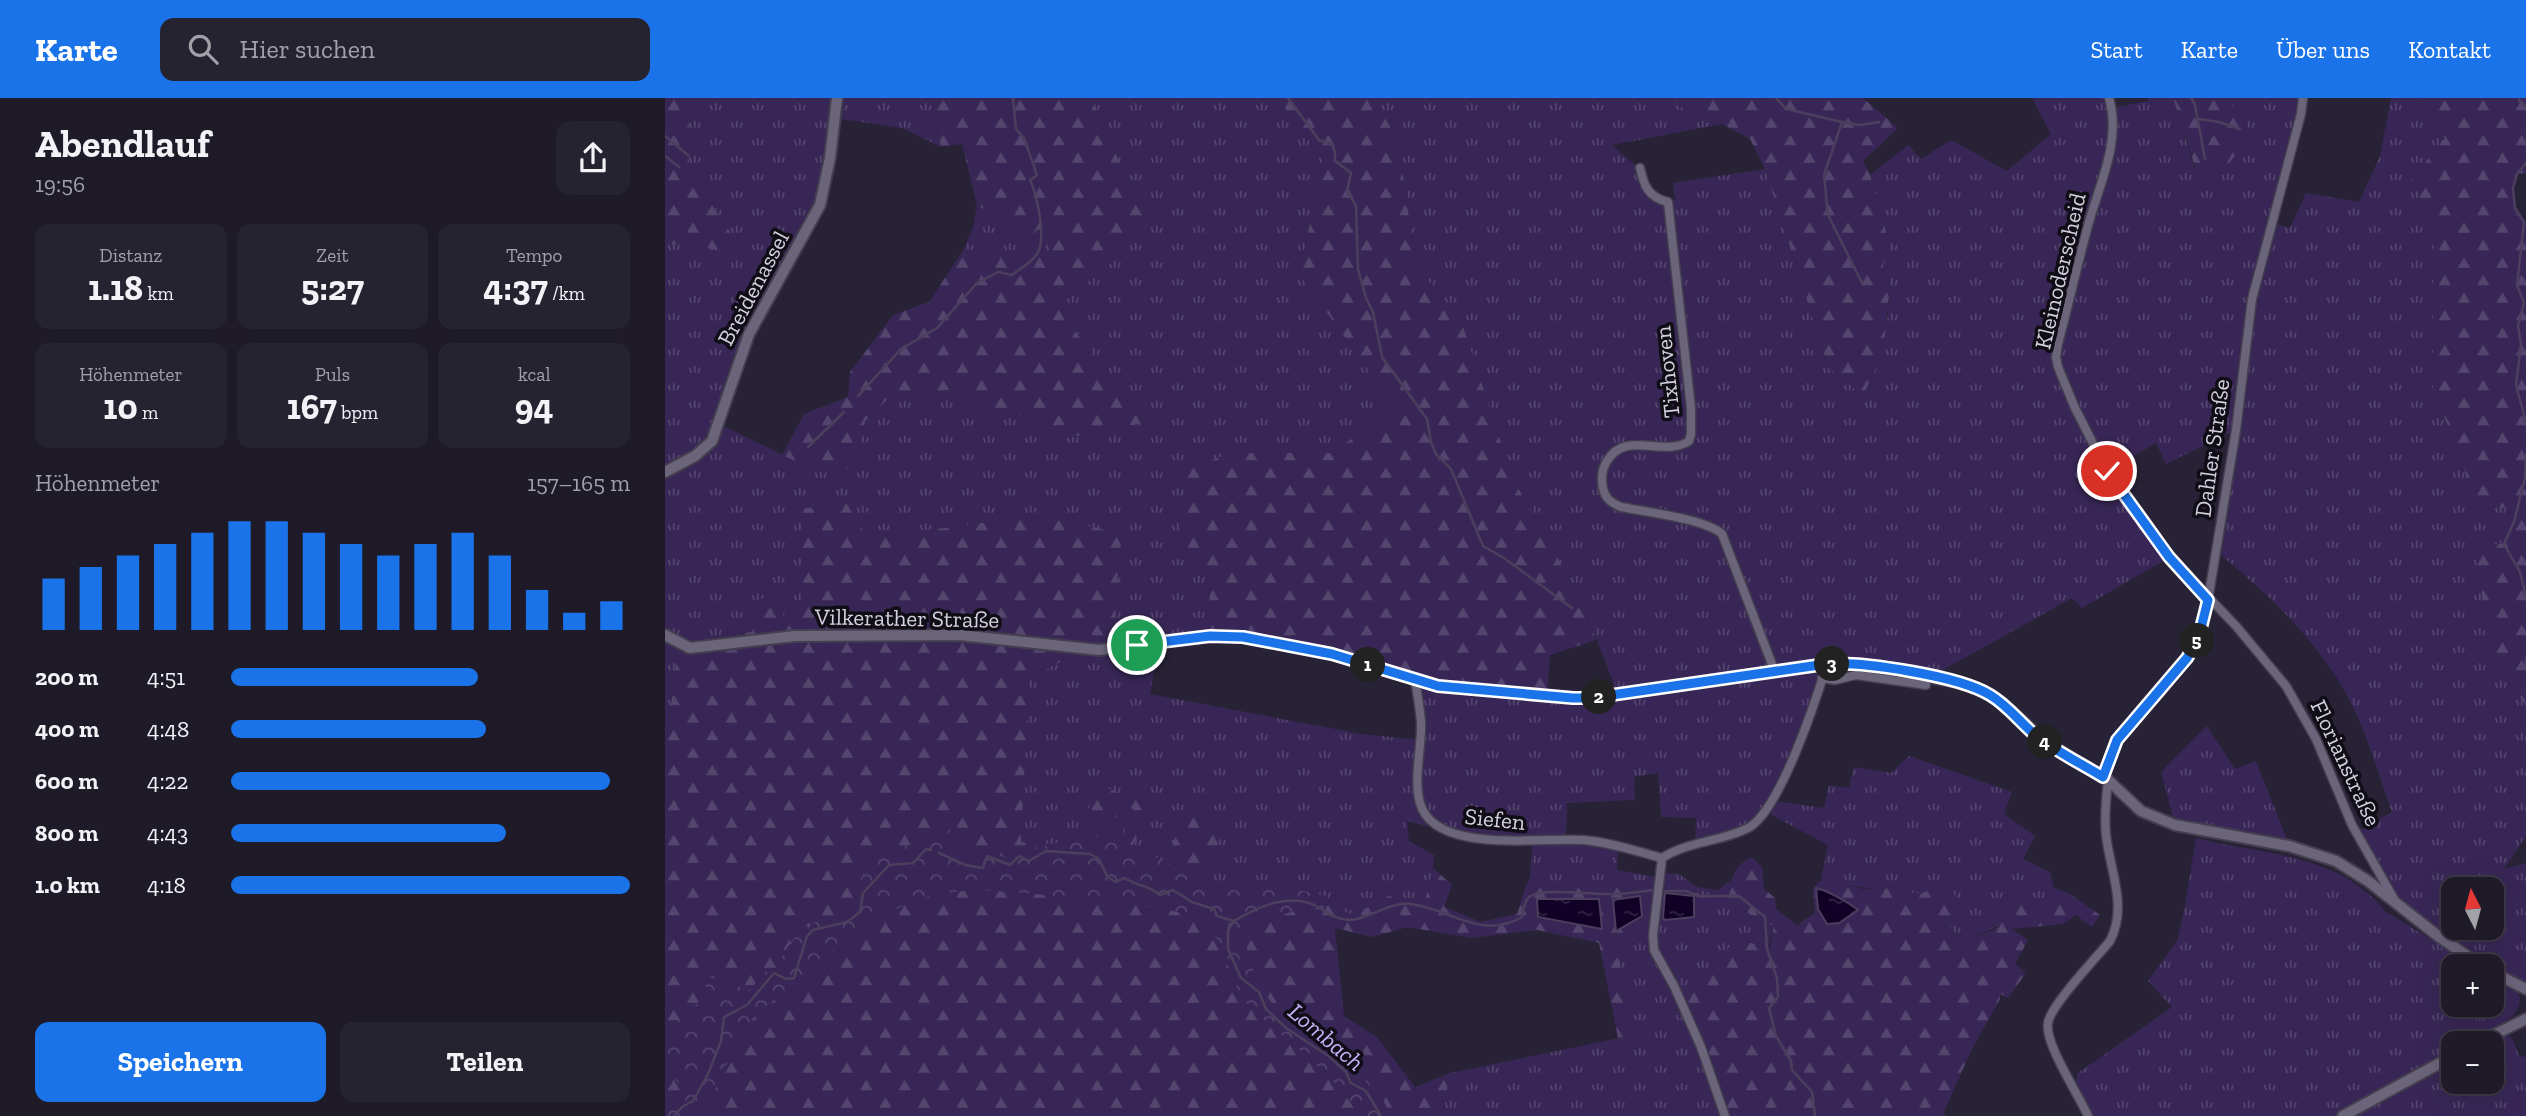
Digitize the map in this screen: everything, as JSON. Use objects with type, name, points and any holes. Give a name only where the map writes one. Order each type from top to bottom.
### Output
[{"type":"street","name":"Breidenassel","points":[[665,472],[695,456],[712,441],[749,334],[820,205],[830,158],[837,98]]},
{"type":"street","name":"Kleinoderscheid","points":[[2109,98],[2113,121],[2107,164],[2083,244],[2056,357],[2075,408],[2107,471],[2140,519]]},
{"type":"street","name":"Dahler Straße","points":[[2088,1116],[2050,1039],[2047,1022],[2056,1007],[2110,942],[2116,930],[2118,895],[2104,816],[2105,778],[2117,740],[2187,658],[2198,640],[2208,600],[2236,430],[2249,311],[2303,98]]},
{"type":"street","name":"Tixhoven","points":[[1640,168],[1645,188],[1655,198],[1668,202],[1692,434],[1689,440],[1679,445],[1641,444],[1618,450],[1603,468],[1603,488],[1610,502],[1621,507],[1702,525],[1723,534],[1775,672]]},
{"type":"street","name":"Florianstraße","points":[[2140,519],[2169,557],[2236,626],[2286,686],[2316,739],[2351,825],[2398,905]]},
{"type":"street","name":"Vilkerather Straße","points":[[665,635],[689,648],[795,636],[960,635],[1099,650],[1210,636],[1243,637],[1332,654],[1455,689],[1591,698],[1826,664],[1868,666],[1972,686],[2001,702],[2046,743],[2105,778],[2147,814],[2197,830],[2289,846],[2325,856],[2353,870],[2465,954]]},
{"type":"street","points":[[1725,1116],[1697,1037],[1654,950],[1653,935],[1662,858],[1678,848],[1750,827],[1766,812],[1779,789],[1826,664]]},
{"type":"street","points":[[1822,678],[1835,680],[1856,675],[1922,687]]},
{"type":"street","name":"Siefen","points":[[1415,679],[1421,722],[1419,796],[1425,814],[1437,827],[1454,835],[1468,837],[1534,842],[1584,840],[1662,858]]},
{"type":"street","points":[[2504,978],[2526,989]]},
{"type":"street","points":[[2502,1031],[2526,1019]]},
{"type":"street","points":[[2343,1116],[2441,1063]]},
{"type":"green space","points":[[665,98],[678,98],[689,102],[689,170],[744,253],[672,244],[665,237]]},
{"type":"green space","points":[[678,98],[930,98],[941,147],[902,128],[834,118],[825,186],[772,289],[719,424],[819,472],[855,468],[865,421],[889,398],[948,390],[988,409],[1023,417],[1067,438],[1143,423],[1057,307],[1121,254],[1145,212],[1098,119],[1094,98],[1277,98],[1324,159],[1299,274],[1398,409],[1330,453],[1231,453],[1209,568],[1210,636],[1159,642],[1150,694],[1362,734],[1420,740],[1415,679],[1529,695],[1618,694],[1580,597],[1513,479],[1461,321],[1416,266],[1398,140],[1373,98],[1671,98],[1697,120],[1722,124],[1612,145],[1636,166],[1653,201],[1675,200],[1673,183],[1765,169],[1829,369],[1887,323],[1890,285],[1883,265],[1890,246],[1870,175],[1908,145],[1921,159],[1951,140],[2007,171],[2051,134],[2032,98],[2109,98],[2112,108],[2148,101],[2148,98],[2173,98],[2195,170],[2221,98],[2303,98],[2272,223],[2290,228],[2306,193],[2359,202],[2380,156],[2391,98],[2418,98],[2446,139],[2411,181],[2434,217],[2433,388],[2465,470],[2470,510],[2510,506],[2508,542],[2475,550],[2494,665],[2526,705],[2526,836],[2504,869],[2526,863],[2526,984],[2504,972],[2504,954],[2472,954],[2450,940],[2504,940],[2504,877],[2441,877],[2441,934],[2405,902],[2398,904],[2356,833],[2392,812],[2351,703],[2331,669],[2303,633],[2272,600],[2221,555],[2247,328],[2231,432],[2166,464],[2156,443],[2107,471],[2170,557],[2082,608],[2072,598],[1932,676],[1827,664],[1774,801],[1824,808],[1829,785],[1849,788],[1854,767],[1891,773],[1909,756],[2012,792],[2004,814],[2035,836],[2023,859],[2050,872],[2054,888],[2050,903],[2033,908],[1967,941],[1944,924],[1921,894],[1821,880],[1828,845],[1766,812],[1756,822],[1695,844],[1696,818],[1661,817],[1658,773],[1634,777],[1635,800],[1567,803],[1566,840],[1618,847],[1617,870],[1660,878],[1659,892],[1664,892],[1665,873],[1679,874],[1697,887],[1718,890],[1731,880],[1729,899],[1755,918],[1774,925],[1725,1116],[1430,1116],[1443,1111],[1450,1073],[1634,1035],[1622,989],[1619,947],[1649,892],[1604,886],[1526,886],[1530,877],[1533,842],[1468,837],[1407,821],[1409,841],[1434,855],[1425,902],[1389,896],[1353,915],[1284,887],[1227,913],[1125,867],[1092,781],[1086,847],[1020,842],[1029,678],[1066,658],[1078,644],[1111,645],[1121,533],[1036,516],[868,538],[801,622],[784,619],[761,598],[757,631],[678,644],[665,757],[665,237],[673,244],[743,252],[689,170],[689,103]]},
{"type":"green space","points":[[930,98],[1094,98],[1098,119],[1145,212],[1121,254],[1057,307],[1143,423],[1067,438],[1023,417],[988,409],[948,390],[889,398],[865,421],[855,468],[819,472],[782,455],[804,414],[848,397],[850,372],[893,315],[929,302],[964,249],[1009,257],[1052,257],[1046,227],[1025,235],[977,205],[962,144],[941,147]]},
{"type":"green space","points":[[1277,98],[1373,98],[1398,140],[1416,266],[1461,320],[1513,479],[1580,597],[1596,640],[1550,655],[1547,696],[1455,689],[1332,654],[1210,636],[1209,568],[1176,558],[1187,469],[1231,453],[1330,453],[1397,409],[1299,274],[1324,159]]},
{"type":"green space","points":[[1671,98],[1863,98],[1898,128],[1863,161],[1870,175],[1890,246],[1883,266],[1890,285],[1883,355],[1863,395],[1829,369],[1765,169],[1750,139],[1722,124],[1697,120]]},
{"type":"green space","points":[[2173,98],[2221,98],[2245,114],[2247,139],[2225,169],[2196,170]]},
{"type":"green space","points":[[2418,98],[2526,98],[2526,173],[2517,174],[2513,194],[2518,211],[2526,222],[2526,705],[2494,665],[2474,550],[2508,542],[2510,507],[2470,510],[2465,470],[2433,388],[2434,218],[2410,181],[2445,138]]},
{"type":"green space","points":[[977,205],[1025,235],[1046,227],[1052,258],[1009,257],[964,249],[973,227]]},
{"type":"green space","points":[[846,503],[868,538],[1036,516],[1122,533],[1111,646],[1078,644],[1067,658],[1029,679],[1021,842],[1086,846],[1092,781],[1148,806],[1125,866],[1159,879],[1185,813],[1224,828],[1197,899],[1227,913],[1284,887],[1353,915],[1389,896],[1425,901],[1433,868],[1452,885],[1444,907],[1481,922],[1517,914],[1526,886],[1604,886],[1649,892],[1649,929],[1619,947],[1622,989],[1635,1035],[1618,1038],[1599,943],[1537,930],[1472,938],[1408,927],[1372,937],[1335,928],[1344,1016],[1377,1037],[1415,1087],[1450,1073],[1443,1111],[1430,1116],[665,1116],[665,757],[678,644],[757,631],[760,598],[781,599],[784,619],[801,622],[801,509]],"holes":[[[1537,899],[1598,899],[1602,928],[1538,917]]]},
{"type":"green space","points":[[2207,726],[2235,769],[2256,761],[2288,842],[2243,836],[2226,828],[2195,826],[2173,818],[2161,772]]},
{"type":"green space","points":[[1122,803],[1133,809],[1121,840],[1191,875],[1243,887],[1295,889],[1326,896],[1324,910],[1302,909],[1241,927],[1241,936],[1245,941],[1258,985],[1272,1003],[1283,1014],[1337,1052],[1359,1077],[1377,1090],[1392,1116],[1359,1116],[1337,1085],[1323,1071],[1251,1008],[1237,988],[1218,941],[1206,925],[1194,918],[1149,906],[1032,894],[971,891],[920,899],[877,919],[849,937],[823,958],[801,982],[756,1014],[736,1045],[701,1116],[665,1116],[665,1111],[686,1088],[665,1072],[665,1022],[675,1024],[703,996],[706,983],[703,975],[749,990],[768,970],[778,967],[787,948],[807,926],[852,910],[870,862],[887,851],[918,842],[937,830],[947,828],[968,857],[974,859],[981,850],[993,851],[1003,857],[1016,851],[1058,842],[1076,833],[1106,837]]},
{"type":"green space","points":[[2196,838],[2297,859],[2344,877],[2366,892],[2386,912],[2455,954],[2441,954],[2441,1017],[2504,1017],[2504,982],[2517,992],[2520,1003],[2511,1017],[2492,1031],[2441,1031],[2441,1058],[2334,1116],[2088,1116],[2074,1089],[2078,1073],[2172,1007],[2148,981],[2177,941]]},
{"type":"green space","points":[[1752,857],[1762,867],[1764,889],[1775,898],[1776,909],[1797,925],[1815,913],[1813,888],[1821,880],[1863,889],[1884,888],[1920,894],[1944,885],[1961,902],[1944,925],[1967,941],[1999,927],[1994,920],[2007,900],[2034,908],[2050,903],[2054,888],[2069,893],[2100,915],[2092,927],[2076,915],[2063,924],[2012,929],[2028,940],[2015,964],[2026,973],[2008,998],[2000,994],[2000,999],[1971,1051],[1943,1114],[1947,1116],[1725,1116],[1684,1007],[1683,994],[1736,940],[1770,947],[1774,925],[1756,918],[1729,899],[1736,869]]},
{"type":"green space","points":[[2504,1034],[2512,1038],[2519,1056],[2526,1057],[2526,1116],[2352,1116],[2441,1067],[2441,1094],[2504,1094]]},
{"type":"water","points":[[1816,888],[1838,897],[1858,910],[1839,923],[1827,924],[1818,909]]},
{"type":"water","points":[[1665,893],[1694,896],[1694,917],[1665,920]]},
{"type":"water","points":[[1640,896],[1642,916],[1616,931],[1613,900]]},
{"type":"water","points":[[1537,899],[1599,899],[1602,929],[1538,917]]},
{"type":"waterway","points":[[858,396],[901,349],[937,328],[977,283],[998,272],[1012,275],[1037,254],[1041,228],[1030,180],[1037,175],[1024,138],[1016,129],[1013,98]]},
{"type":"waterway","points":[[1288,98],[1319,140],[1332,144],[1335,161],[1351,173],[1347,191],[1356,206],[1358,269],[1373,312],[1382,357],[1427,419],[1436,454],[1451,469],[1483,546],[1504,558],[1572,608]]},
{"type":"waterway","points":[[1776,98],[1786,109],[1842,122],[1824,175],[1828,215],[1862,283]]},
{"type":"waterway","points":[[2191,98],[2195,105],[2205,159]]},
{"type":"waterway","points":[[2519,98],[2526,106]]},
{"type":"waterway","points":[[2199,119],[2240,129]]},
{"type":"waterway","points":[[1842,122],[1860,125],[1879,122]]},
{"type":"waterway","points":[[665,136],[689,156]]},
{"type":"waterway","points":[[665,156],[679,167]]},
{"type":"waterway","points":[[2526,163],[2517,174],[2513,188],[2515,208],[2524,222],[2517,285],[2524,303],[2518,326],[2521,344],[2516,385],[2526,422]]},
{"type":"waterway","points":[[808,447],[844,412]]},
{"type":"waterway","points":[[2526,455],[2525,478],[2514,522],[2504,544],[2520,572],[2526,596]]},
{"type":"waterway","points":[[2526,658],[2526,664]]},
{"type":"waterway","name":"Lombach","points":[[674,1116],[682,1107],[693,1101],[708,1074],[721,1041],[724,1017],[747,1005],[774,973],[786,979],[794,978],[807,936],[813,930],[847,922],[860,912],[863,893],[889,865],[913,863],[926,849],[931,850]]},
{"type":"waterway","name":"Lombach","points":[[939,853],[965,865],[983,868],[987,856],[1010,865],[1019,856],[1029,861],[1046,851],[1090,854],[1099,859],[1107,876],[1115,882],[1125,878],[1160,895],[1173,890],[1192,902],[1214,909],[1217,916],[1234,921],[1228,930],[1228,949],[1241,978],[1259,992],[1266,1009],[1286,1028],[1330,1057],[1346,1072],[1351,1083],[1366,1091],[1381,1116]]},
{"type":"waterway","points":[[1234,921],[1273,903],[1293,900],[1314,905],[1348,920],[1362,918],[1393,906],[1410,904],[1465,921],[1492,926],[1522,917],[1526,901],[1535,894],[1618,894],[1652,890]]},
{"type":"waterway","points":[[1665,891],[1686,891],[1699,896],[1739,896],[1765,917],[1767,949],[1777,978],[1778,997],[1769,1008],[1776,1036],[1791,1061],[1792,1070],[1812,1092],[1815,1116]]},
{"type":"route","points":[[1137,645],[1210,636],[1243,637],[1332,654],[1438,686],[1573,698],[1591,698],[1826,664],[1856,664],[1957,682],[1983,691],[2001,702],[2046,743],[2103,777],[2117,740],[2160,692],[2198,640],[2208,600],[2169,557],[2107,471]]}]
